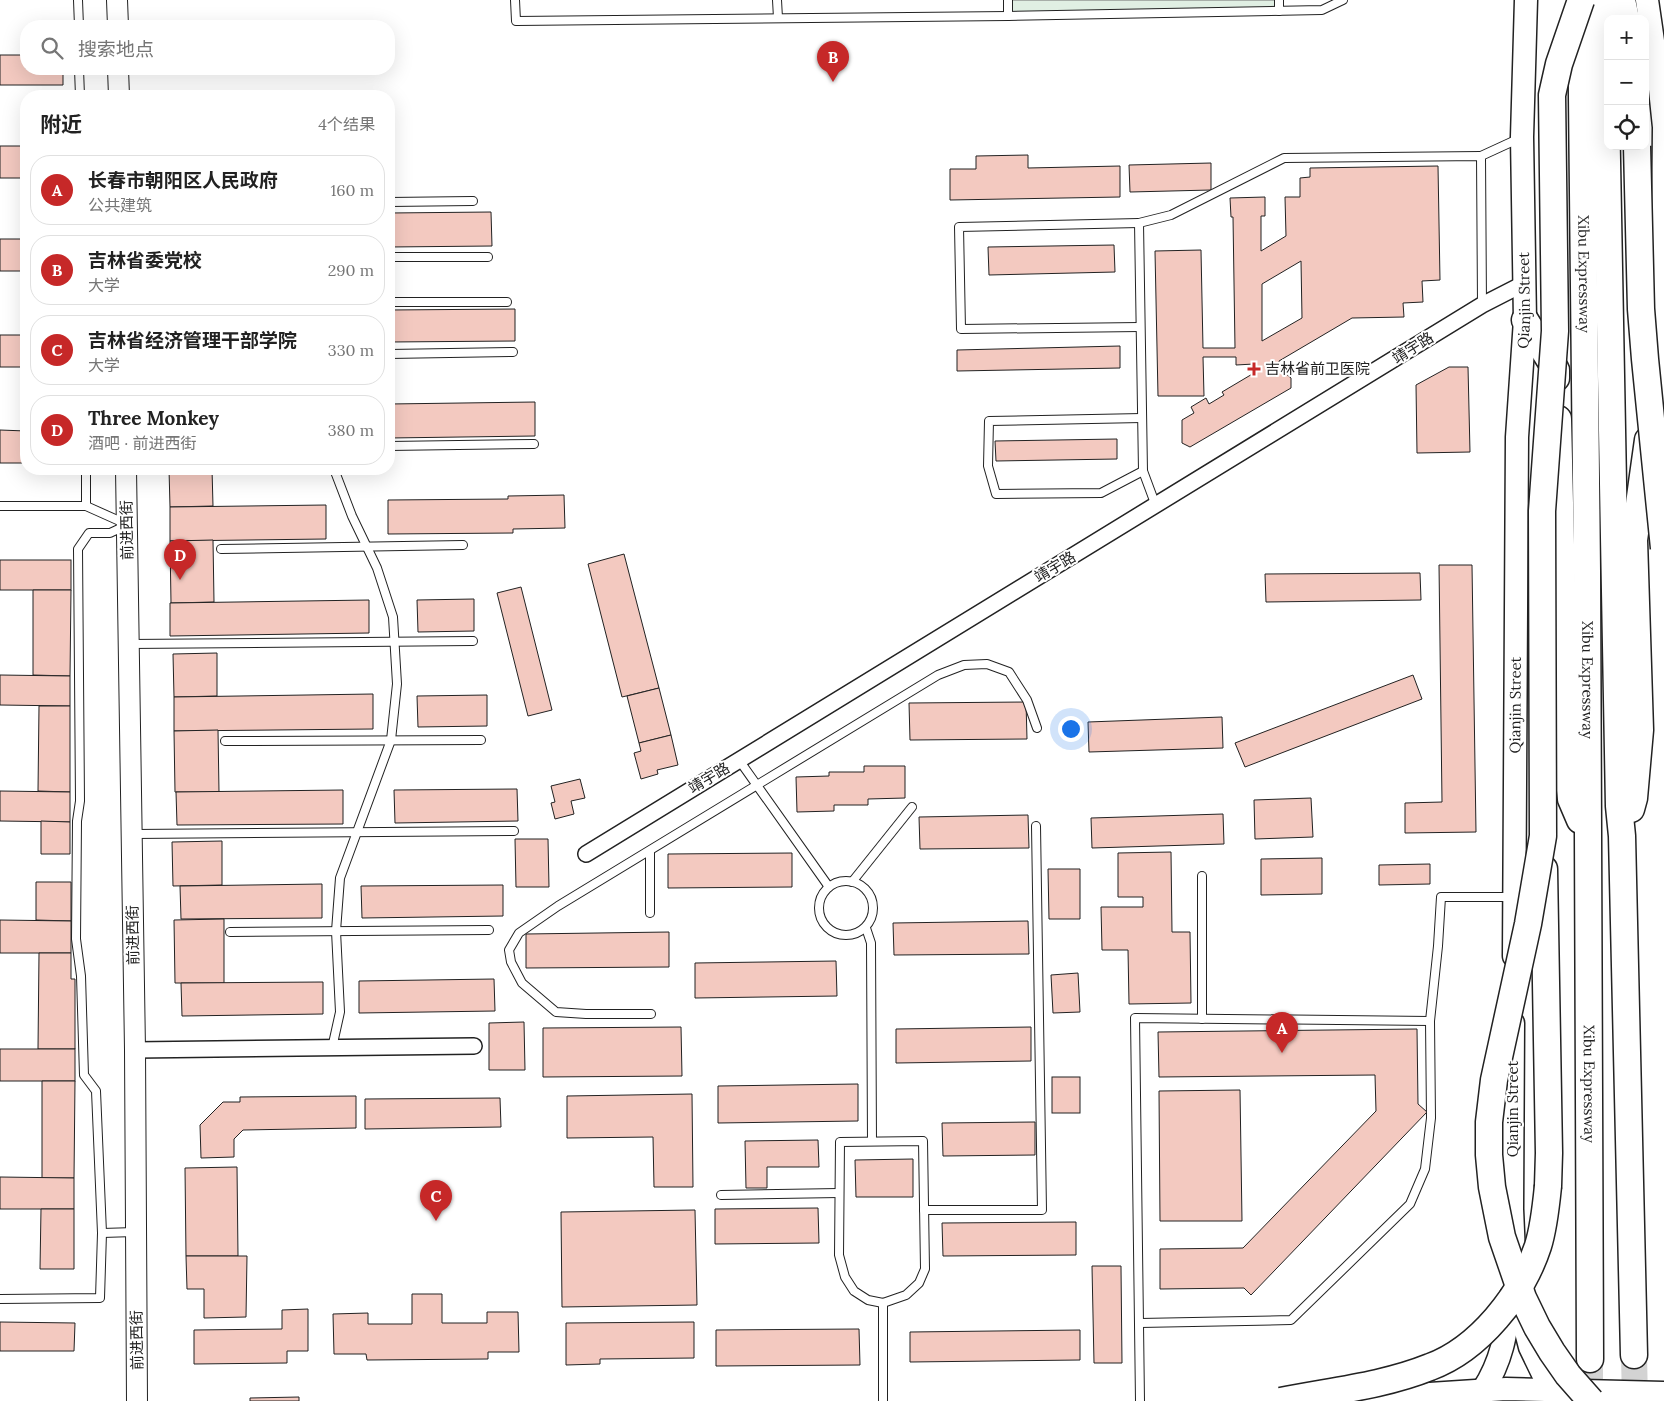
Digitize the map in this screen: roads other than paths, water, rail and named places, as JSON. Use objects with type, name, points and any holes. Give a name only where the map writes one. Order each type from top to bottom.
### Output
[{"type":"highway","name":"Xibu Expressway","points":[[1581,0],[1587,571],[1590,1359]]},
{"type":"highway","points":[[1281,1401],[1397,1378],[1432,1367],[1458,1352],[1480,1336],[1502,1312],[1529,1270],[1539,1244],[1545,1211],[1549,1152],[1543,836],[1542,511],[1555,331],[1552,95],[1559,64],[1581,0]]},
{"type":"highway","name":"Xibu Expressway","points":[[1604,0],[1619,806],[1622,836],[1634,1355]]},
{"type":"highway","points":[[1622,0],[1625,15]]},
{"type":"highway","points":[[1637,150],[1641,308],[1664,548]]},
{"type":"highway","points":[[1525,320],[1556,370],[1566,754],[1571,799],[1588,837]]},
{"type":"highway","points":[[1622,836],[1634,798],[1640,730],[1634,540],[1663,343]]},
{"type":"highway","points":[[1543,836],[1528,924],[1494,1080],[1489,1122],[1489,1155],[1492,1187],[1502,1237],[1523,1298],[1552,1352],[1568,1375],[1591,1401]]},
{"type":"main road","name":"Qianjin Street","points":[[1526,0],[1522,137],[1525,320],[1518,437],[1512,1209],[1515,1270],[1520,1312],[1527,1339],[1553,1395]]},
{"type":"main road","points":[[1647,0],[1664,127],[1663,343]]},
{"type":"main road","points":[[1483,1390],[1493,1374],[1504,1344],[1515,1270]]},
{"type":"main road","points":[[1330,1401],[1506,1388],[1553,1395],[1664,1394]]},
{"type":"main road","points":[[1658,1401],[1664,1394]]},
{"type":"street","points":[[117,0],[118,20]]},
{"type":"street","points":[[118,75],[119,90]]},
{"type":"street","name":"靖宇路","points":[[586,854],[1482,305],[1525,283]]},
{"type":"street","name":"前进西街","points":[[126,475],[135,1050],[137,1401]]},
{"type":"street","points":[[135,1050],[474,1046]]},
{"type":"lane","points":[[78,0],[79,20]]},
{"type":"lane","points":[[515,0],[516,21],[1008,16],[1322,10],[1343,0]]},
{"type":"lane","points":[[777,0],[778,18]]},
{"type":"lane","points":[[1008,0],[1008,16]]},
{"type":"lane","points":[[1279,0],[1279,11]]},
{"type":"lane","points":[[79,75],[80,90]]},
{"type":"lane","points":[[1140,327],[961,328],[959,226],[1139,223],[1171,215],[1284,158],[1481,156],[1522,137]]},
{"type":"lane","points":[[1481,156],[1482,305]]},
{"type":"lane","points":[[395,202],[473,201]]},
{"type":"lane","points":[[1139,223],[1143,471],[1156,506]]},
{"type":"lane","points":[[395,258],[488,257]]},
{"type":"lane","points":[[395,302],[507,302]]},
{"type":"lane","points":[[395,354],[513,352]]},
{"type":"lane","points":[[1142,418],[989,422],[988,466],[996,494],[1101,493],[1143,471]]},
{"type":"lane","points":[[395,446],[534,444]]},
{"type":"lane","points":[[86,475],[86,506]]},
{"type":"lane","points":[[332,1048],[340,1012],[336,931],[340,878],[391,740],[397,684],[393,617],[377,568],[352,516],[336,475]]},
{"type":"lane","points":[[0,506],[86,506],[127,525]]},
{"type":"lane","points":[[0,1299],[100,1298],[102,1233],[96,1091],[84,1075],[81,976],[76,939],[77,821],[80,801],[78,548],[89,533],[110,533],[127,525]]},
{"type":"lane","points":[[221,549],[463,545]]},
{"type":"lane","points":[[129,644],[473,642]]},
{"type":"lane","points":[[651,1014],[556,1012],[522,984],[511,962],[509,950],[519,933],[558,906],[938,675],[964,665],[986,664],[1009,672],[1027,700],[1037,728]]},
{"type":"lane","points":[[225,741],[480,740]]},
{"type":"lane","points":[[739,760],[756,787],[829,887]]},
{"type":"lane","points":[[852,882],[912,807]]},
{"type":"lane","points":[[924,1210],[1042,1210],[1036,826]]},
{"type":"lane","points":[[132,834],[514,831]]},
{"type":"lane","points":[[650,851],[650,913]]},
{"type":"lane","points":[[1202,876],[1202,1019]]},
{"type":"lane","points":[[844,881],[852,882],[864,888],[872,900],[873,915],[866,928],[851,935],[835,933],[828,929],[823,922],[819,907],[824,892],[829,887],[844,881]]},
{"type":"lane","points":[[1140,1323],[1291,1320],[1410,1204],[1426,1169],[1431,1118],[1430,1021],[1438,946],[1440,897],[1514,897]]},
{"type":"lane","points":[[866,928],[871,943],[872,1141]]},
{"type":"lane","points":[[230,932],[489,930]]},
{"type":"lane","points":[[1140,1401],[1135,1018],[1430,1021]]},
{"type":"lane","points":[[923,1141],[924,1210],[925,1269],[920,1282],[906,1295],[883,1303],[868,1300],[861,1296],[845,1277],[839,1255],[840,1142],[923,1141]]},
{"type":"lane","points":[[721,1195],[839,1193]]},
{"type":"lane","points":[[102,1233],[136,1232]]},
{"type":"lane","points":[[883,1303],[883,1401]]},
{"type":"tunnel","points":[[1634,1355],[1635,1401]]},
{"type":"tunnel","points":[[1590,1359],[1590,1401]]},
{"type":"place","name":"吉林省委党校","points":[[833,82]]},
{"type":"place","name":"吉林省前卫医院","points":[[1254,369]]},
{"type":"place","name":"Three Monkey","points":[[180,580]]},
{"type":"place","name":"长春市朝阳区人民政府","points":[[1282,1053]]},
{"type":"place","name":"吉林省经济管理干部学院","points":[[436,1221]]}]
